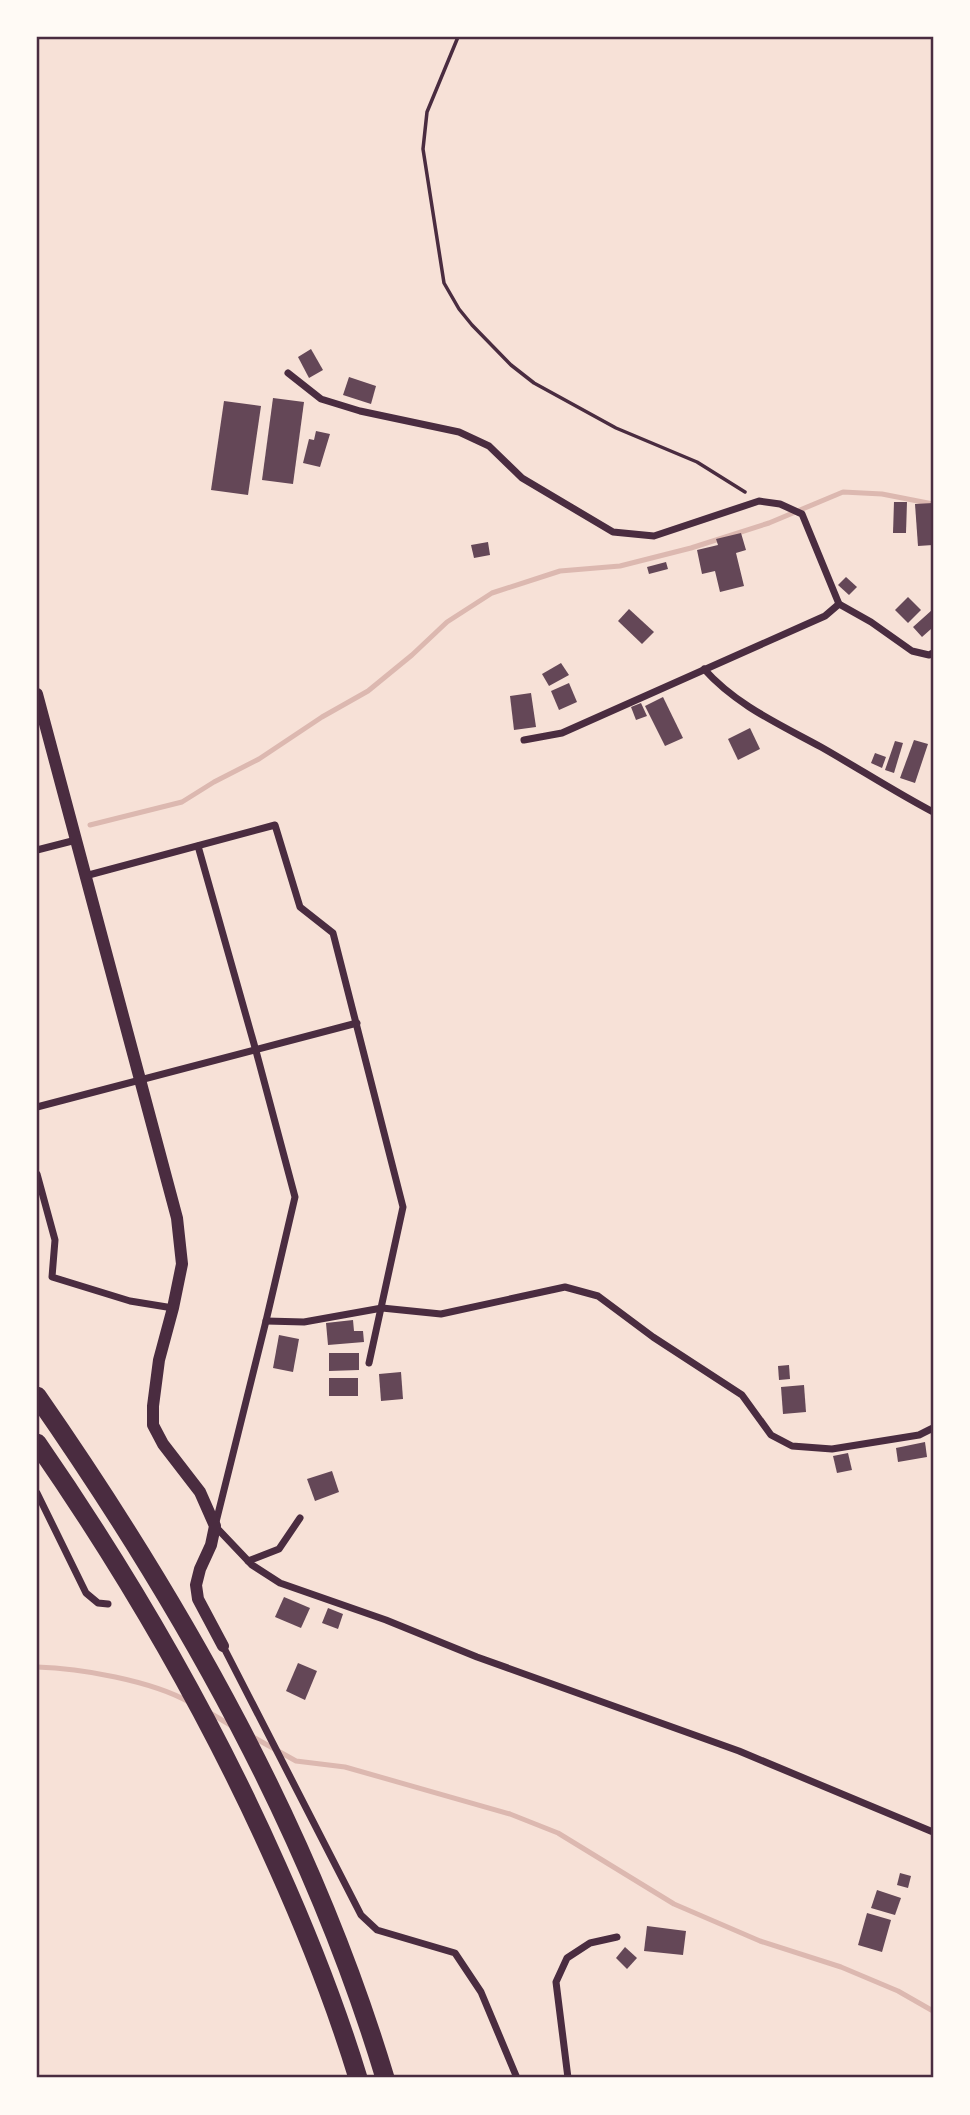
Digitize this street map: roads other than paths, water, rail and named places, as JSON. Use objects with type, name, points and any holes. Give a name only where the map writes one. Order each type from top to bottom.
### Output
[{"type":"highway","points":[[37,1396],[167,1595],[243,1730],[329,1917],[385,2078]]},
{"type":"highway","points":[[37,1443],[101,1538],[180,1671],[217,1740],[304,1927],[358,2078]]},
{"type":"street","points":[[288,373],[321,399],[360,411],[459,432],[489,446],[522,478],[613,532],[654,536],[759,501],[780,504],[802,514],[839,604],[871,622],[912,651],[929,655],[933,653]]},
{"type":"street","points":[[524,740],[562,733],[825,616],[839,604]]},
{"type":"street","points":[[704,669],[716,682],[760,715],[820,746],[933,812]]},
{"type":"street","points":[[37,694],[177,1218],[182,1264],[159,1360],[153,1425],[163,1444],[200,1492],[215,1526],[248,1561],[280,1583],[739,1751],[933,1832]]},
{"type":"street","points":[[84,876],[275,825],[300,907],[333,933],[403,1207],[369,1363]]},
{"type":"street","points":[[37,850],[76,839]]},
{"type":"street","points":[[198,846],[295,1197],[211,1545],[196,1585],[198,1599],[361,1915],[377,1930],[455,1953],[481,1992],[517,2078]]},
{"type":"street","points":[[37,1107],[357,1023]]},
{"type":"street","points":[[37,1174],[55,1240],[52,1277],[130,1301],[173,1308]]},
{"type":"street","points":[[266,1321],[304,1322],[382,1308],[441,1314],[565,1287],[598,1296],[653,1337],[742,1395],[771,1435],[792,1446],[832,1449],[919,1435],[933,1427]]},
{"type":"street","points":[[37,1493],[86,1593],[98,1603],[108,1604]]},
{"type":"street","points":[[248,1561],[279,1549],[300,1518]]},
{"type":"street","points":[[568,2078],[556,1982],[567,1958],[590,1943],[617,1937]]},
{"type":"waterway","points":[[90,825],[182,802],[259,759],[322,717],[368,691],[447,622],[492,593],[560,571],[620,566],[691,548],[769,523],[843,492],[882,494],[933,504]]},
{"type":"waterway","points":[[37,1667],[115,1677],[156,1688],[189,1702]]},
{"type":"waterway","points":[[210,1713],[232,1726]]},
{"type":"waterway","points":[[253,1737],[296,1761],[345,1767],[510,1814],[558,1833],[674,1904],[760,1941],[841,1967],[898,1991],[933,2011]]}]
